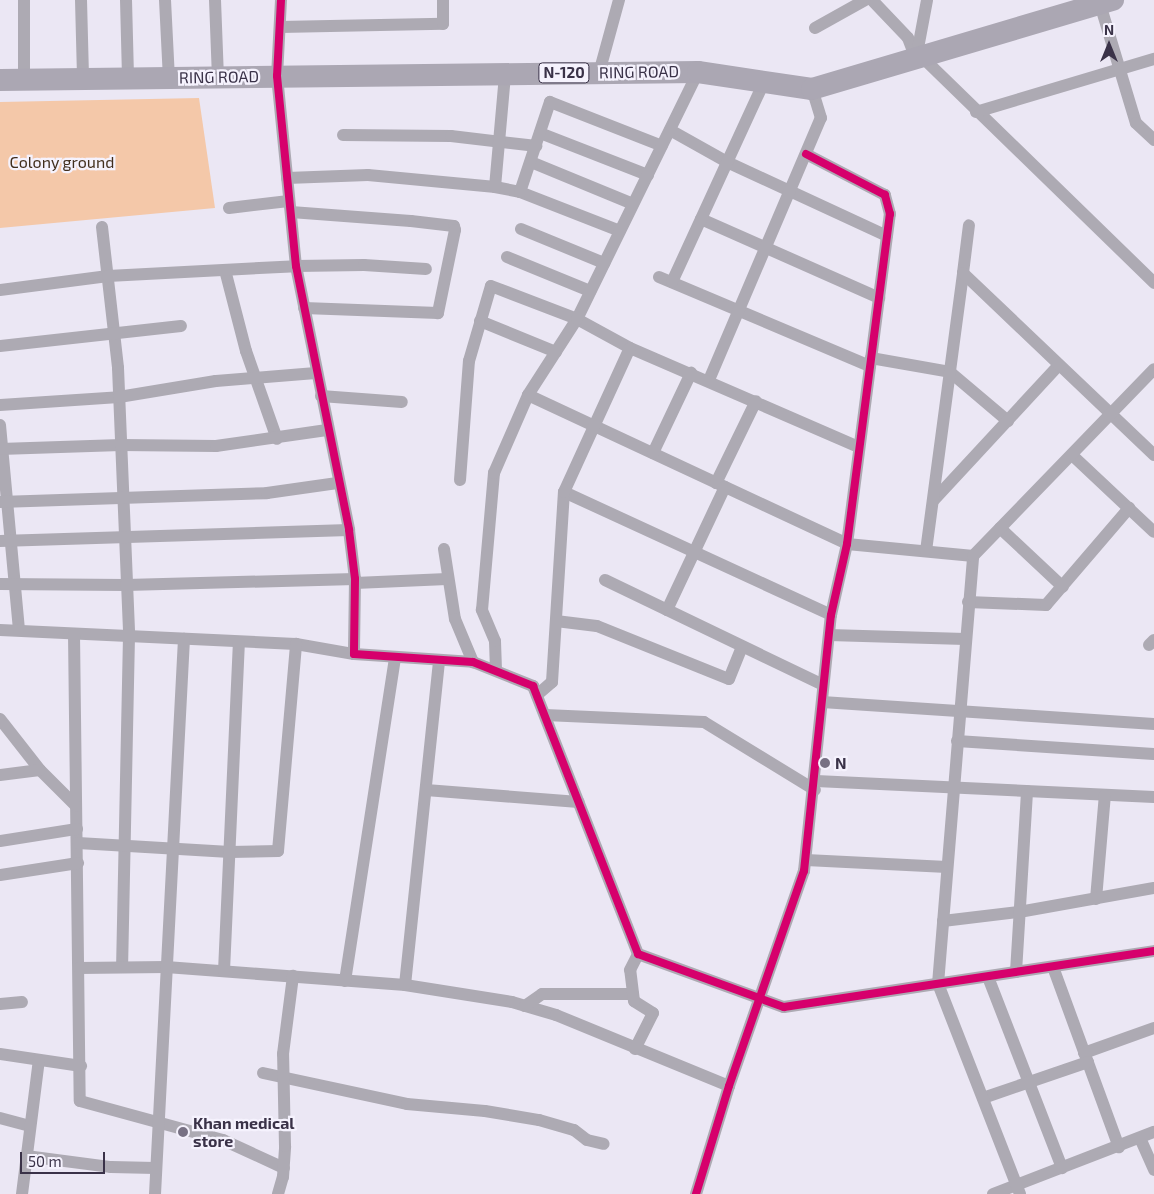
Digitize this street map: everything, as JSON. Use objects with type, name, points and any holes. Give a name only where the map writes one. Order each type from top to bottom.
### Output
[{"type":"highway","name":"RING ROAD","points":[[0,80],[698,72],[763,84],[812,89],[919,58],[1093,3]]},
{"type":"street","points":[[24,0],[24,80]]},
{"type":"street","points":[[80,0],[83,79]]},
{"type":"street","points":[[126,0],[128,78]]},
{"type":"street","points":[[164,0],[169,78]]},
{"type":"street","points":[[215,0],[218,77]]},
{"type":"street","points":[[281,0],[277,76],[296,266],[337,483],[349,530],[355,581],[354,654]]},
{"type":"street","points":[[280,27],[442,24],[443,0]]},
{"type":"street","points":[[599,73],[619,0]]},
{"type":"street","points":[[815,28],[865,0]]},
{"type":"street","points":[[872,0],[908,38],[919,58],[1154,283]]},
{"type":"street","points":[[919,58],[927,0]]},
{"type":"street","points":[[1093,3],[1120,69],[1136,123],[1154,140]]},
{"type":"street","points":[[976,112],[1154,59]]},
{"type":"street","points":[[496,670],[496,641],[482,610],[494,473],[528,395],[576,319],[698,72]]},
{"type":"street","points":[[495,187],[505,74]]},
{"type":"street","points":[[672,282],[763,84]]},
{"type":"street","points":[[709,380],[821,118],[812,89]]},
{"type":"street","points":[[520,192],[531,162],[547,106],[554,102],[662,146]]},
{"type":"street","points":[[670,130],[727,162],[887,236]]},
{"type":"street","points":[[540,133],[648,175]]},
{"type":"street","points":[[342,135],[451,136],[499,140],[536,146]]},
{"type":"street","points":[[696,1194],[729,1086],[761,999],[806,860],[831,615],[847,544],[890,214],[886,195],[806,154]]},
{"type":"street","points":[[531,162],[633,204]]},
{"type":"street","points":[[287,178],[368,175],[495,187],[520,192],[620,231]]},
{"type":"street","points":[[229,208],[290,206],[454,226],[455,230],[438,312],[304,308]]},
{"type":"street","points":[[701,219],[879,298]]},
{"type":"street","points":[[926,551],[969,225]]},
{"type":"street","points":[[102,227],[119,397],[129,636],[122,967]]},
{"type":"street","points":[[521,229],[604,263]]},
{"type":"street","points":[[507,257],[590,291]]},
{"type":"street","points":[[0,290],[108,276],[296,266],[364,265],[426,269]]},
{"type":"street","points":[[225,270],[255,378],[278,439]]},
{"type":"street","points":[[963,273],[1154,455]]},
{"type":"street","points":[[659,277],[870,362],[950,372],[1008,420]]},
{"type":"street","points":[[460,480],[467,375],[480,321],[491,286],[576,319],[630,348],[709,380],[859,447]]},
{"type":"street","points":[[480,321],[556,352]]},
{"type":"street","points":[[0,346],[114,336],[181,326]]},
{"type":"street","points":[[537,695],[552,682],[564,492],[630,348]]},
{"type":"street","points":[[933,501],[1059,365]]},
{"type":"street","points":[[1018,1189],[938,984],[973,556],[1154,369]]},
{"type":"street","points":[[653,453],[690,372]]},
{"type":"street","points":[[0,405],[119,397],[216,381],[316,373]]},
{"type":"street","points":[[528,395],[847,544],[973,556]]},
{"type":"street","points":[[321,396],[402,402]]},
{"type":"street","points":[[667,610],[694,552],[756,401]]},
{"type":"street","points":[[0,425],[6,541],[16,583],[19,630]]},
{"type":"street","points":[[2,449],[121,445],[216,446],[278,439],[327,430]]},
{"type":"street","points":[[1072,454],[1154,532]]},
{"type":"street","points":[[4,502],[267,493],[337,483]]},
{"type":"street","points":[[564,492],[831,615]]},
{"type":"street","points":[[968,602],[1046,605],[1129,508]]},
{"type":"street","points":[[1000,528],[1063,587]]},
{"type":"street","points":[[6,541],[124,539],[349,530]]},
{"type":"street","points":[[444,549],[447,580],[455,619],[473,662]]},
{"type":"street","points":[[0,584],[126,585],[447,580]]},
{"type":"street","points":[[604,580],[823,685]]},
{"type":"street","points":[[556,621],[597,626],[729,679],[742,646]]},
{"type":"street","points":[[0,630],[296,644],[395,659],[473,662],[533,686],[638,954],[630,970],[634,1001],[653,1013],[635,1049]]},
{"type":"street","points":[[74,634],[80,1101],[223,1140],[284,1168]]},
{"type":"street","points":[[829,635],[965,640]]},
{"type":"street","points":[[155,1194],[156,1122],[184,639]]},
{"type":"street","points":[[224,971],[239,642]]},
{"type":"street","points":[[78,843],[230,852],[278,852],[296,644]]},
{"type":"street","points":[[345,980],[395,659]]},
{"type":"street","points":[[405,985],[440,661]]},
{"type":"street","points":[[822,702],[1154,724]]},
{"type":"street","points":[[545,715],[704,722],[815,785],[953,787],[1154,797]]},
{"type":"street","points":[[1,721],[40,770],[76,806]]},
{"type":"street","points":[[957,741],[1154,754]]},
{"type":"street","points":[[0,775],[40,770]]},
{"type":"street","points":[[426,790],[579,802]]},
{"type":"street","points":[[1016,972],[1027,791]]},
{"type":"street","points":[[1096,899],[1105,795]]},
{"type":"street","points":[[0,841],[77,829]]},
{"type":"street","points":[[806,860],[947,867]]},
{"type":"street","points":[[0,875],[78,863]]},
{"type":"street","points":[[943,921],[1019,912],[1154,888]]},
{"type":"street","points":[[638,954],[784,1007],[1154,951]]},
{"type":"street","points":[[79,968],[166,967],[405,985],[525,1006],[556,1015],[729,1086]]},
{"type":"street","points":[[1053,967],[1119,1147]]},
{"type":"street","points":[[278,1194],[284,1168],[284,1054],[292,976]]},
{"type":"street","points":[[988,977],[1031,1082],[1062,1168]]},
{"type":"street","points":[[525,1006],[542,994],[633,994]]},
{"type":"street","points":[[0,1004],[22,1002]]},
{"type":"street","points":[[983,1098],[1031,1082],[1154,1028]]},
{"type":"street","points":[[0,1054],[81,1066]]},
{"type":"street","points":[[22,1194],[29,1126],[39,1060]]},
{"type":"street","points":[[263,1073],[284,1076],[406,1104],[485,1111],[539,1120],[574,1130],[587,1140],[604,1144]]},
{"type":"street","points":[[0,1118],[29,1126]]},
{"type":"street","points":[[993,1194],[1018,1189],[1062,1168],[1154,1132]]},
{"type":"street","points":[[1140,1138],[1154,1170]]},
{"type":"street","points":[[26,1156],[111,1167],[155,1168]]},
{"type":"green space","name":"Colony ground","points":[[199,98],[215,208],[0,228],[0,102]]},
{"type":"cycle path","points":[[281,0],[277,76],[296,266],[349,530],[355,579],[354,654],[473,662],[533,686],[638,954],[784,1007],[1154,951]]},
{"type":"cycle path","points":[[696,1194],[729,1086],[804,871],[831,615],[847,544],[890,214],[885,195],[806,154]]},
{"type":"place","name":"N","points":[[825,763]]},
{"type":"place","name":"Khan medical store","points":[[183,1132]]}]
